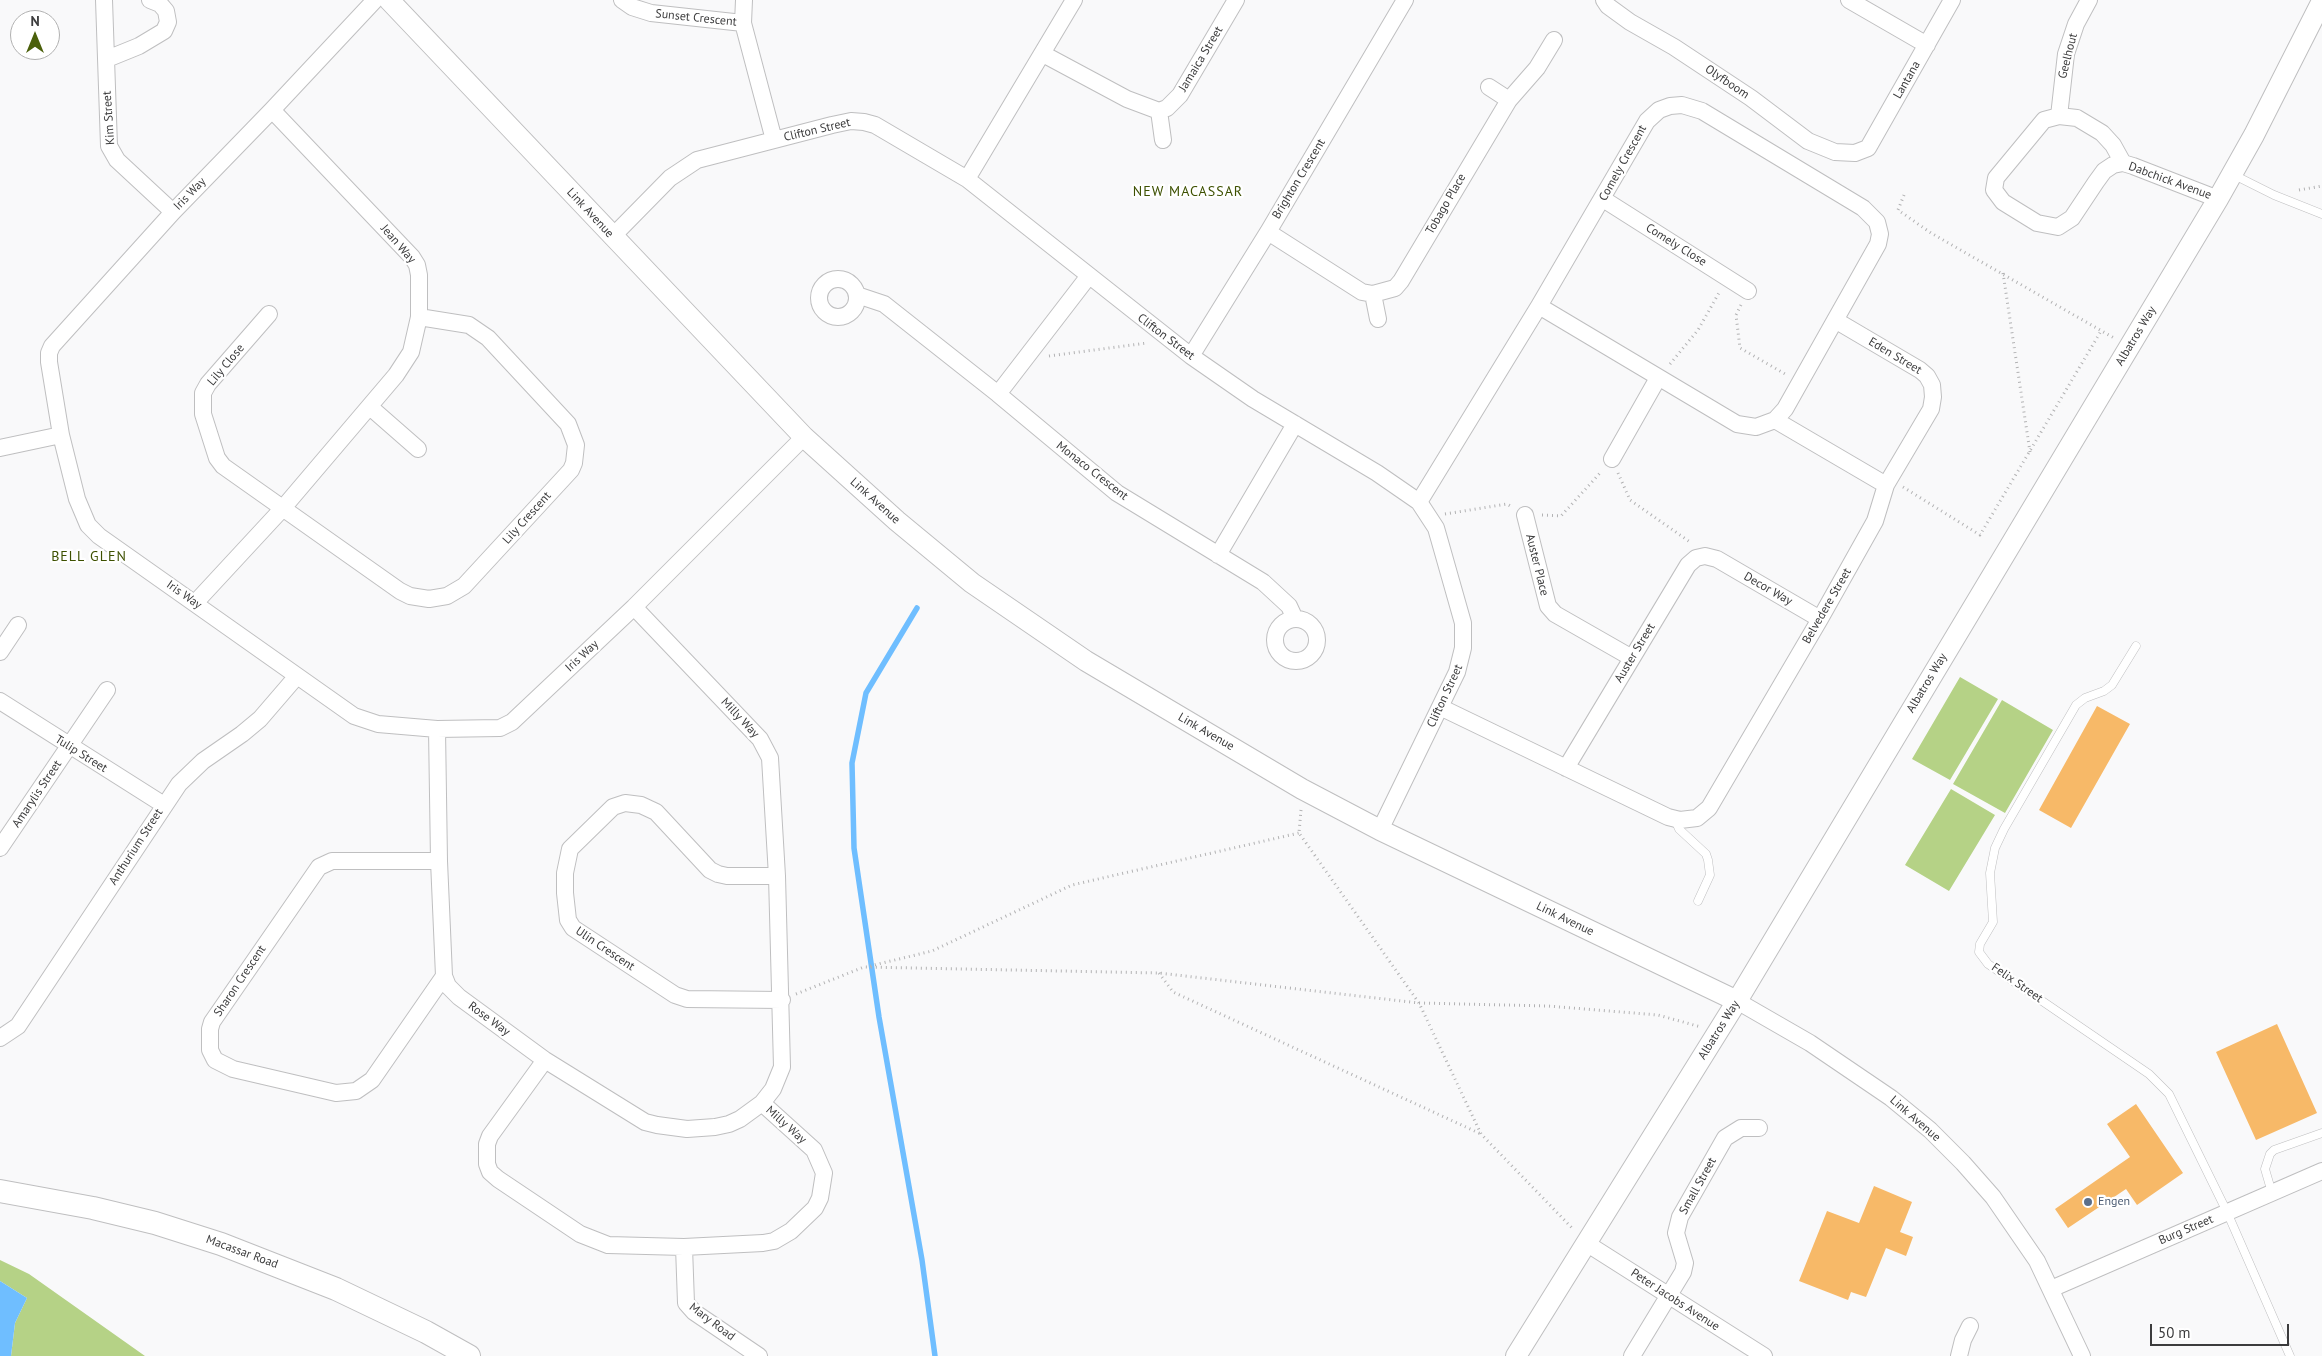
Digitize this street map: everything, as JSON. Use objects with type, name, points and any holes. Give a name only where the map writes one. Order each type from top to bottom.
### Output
[{"type":"main road","name":"Macassar Road","points":[[0,1191],[93,1208],[155,1223],[221,1244],[336,1289],[426,1332],[469,1356]]},
{"type":"street","name":"Kim Street","points":[[104,0],[109,139],[112,154],[173,212]]},
{"type":"street","points":[[107,59],[139,46],[164,31],[168,22],[166,11],[160,4],[150,0]]},
{"type":"street","name":"Iris Way","points":[[375,0],[173,212],[52,346],[49,353],[49,362],[61,435],[77,500],[88,525],[99,536],[354,716],[378,724],[438,729],[492,729],[506,726],[634,606],[804,436]]},
{"type":"street","name":"Link Avenue","points":[[389,0],[804,436],[898,521],[988,594],[1086,662],[1302,789],[1380,830],[1737,1001],[1810,1043],[1891,1098],[1930,1130],[1993,1197],[2033,1254],[2082,1356]]},
{"type":"street","name":"Sunset Crescent","points":[[622,0],[632,7],[651,13],[743,23]]},
{"type":"street","name":"Sunset Crescent","points":[[744,0],[743,23],[774,140]]},
{"type":"street","points":[[967,179],[1074,0]]},
{"type":"street","name":"Jamaica Street","points":[[1159,111],[1167,108],[1180,95],[1236,0]]},
{"type":"street","name":"Brighton Crescent","points":[[1190,356],[1268,232],[1405,0]]},
{"type":"street","name":"Olyfboom","points":[[1604,0],[1630,22],[1674,47],[1744,93],[1808,140],[1835,152],[1855,153]]},
{"type":"street","points":[[1849,0],[1927,45]]},
{"type":"street","name":"Lantana","points":[[1855,153],[1868,148],[1952,0]]},
{"type":"street","name":"Geelhout","points":[[2059,116],[2066,54],[2076,24],[2089,0]]},
{"type":"street","name":"Albatros Way","points":[[1516,1356],[1737,1001],[2218,199],[2322,1]]},
{"type":"street","name":"Tobago Place","points":[[1373,294],[1395,288],[1401,281],[1509,100],[1537,68],[1554,40]]},
{"type":"street","points":[[1043,54],[1127,99],[1159,111],[1163,140]]},
{"type":"street","points":[[1489,88],[1509,100]]},
{"type":"street","name":"Comely Crescent","points":[[1419,502],[1603,200],[1647,121],[1659,110],[1682,105],[1702,111],[1863,208],[1877,222],[1880,234],[1878,244],[1785,409],[1775,420]]},
{"type":"street","name":"Jean Way","points":[[195,603],[282,508],[370,407],[404,364],[411,352],[420,317],[419,275],[417,265],[412,257],[272,110]]},
{"type":"street","name":"Dabchick Avenue","points":[[2123,163],[2113,146],[2102,133],[2077,118],[2059,116],[2044,120],[1996,178],[1994,190],[2003,202],[2037,223],[2058,227],[2072,218],[2104,171],[2113,165],[2123,163],[2218,199]]},
{"type":"street","name":"Clifton Street","points":[[612,236],[670,178],[697,160],[851,121],[875,125],[967,179],[1088,277],[1190,356],[1253,400],[1376,473],[1419,502],[1429,516],[1440,542],[1464,635],[1461,661],[1380,830]]},
{"type":"street","name":"Comely Close","points":[[1603,200],[1748,291]]},
{"type":"street","points":[[1268,232],[1351,286],[1362,292],[1373,294],[1378,319]]},
{"type":"street","points":[[998,394],[1088,277]]},
{"type":"street","name":"Monaco Crescent","points":[[857,295],[884,304],[998,394],[1117,493],[1269,587],[1289,606],[1295,619]]},
{"type":"street","points":[[1539,306],[1737,424],[1756,427],[1775,420],[1888,482]]},
{"type":"street","name":"Lily Close","points":[[269,314],[208,384],[203,393],[202,403],[207,431],[217,458],[223,466],[282,508]]},
{"type":"street","name":"Lily Crescent","points":[[282,508],[400,590],[418,598],[437,598],[456,593],[464,586],[571,470],[574,463],[576,446],[568,424],[488,338],[469,325],[420,317]]},
{"type":"street","name":"Eden Street","points":[[1835,320],[1924,373],[1932,385],[1933,397],[1930,409],[1888,482]]},
{"type":"street","points":[[1612,459],[1658,378]]},
{"type":"street","points":[[370,407],[418,448]]},
{"type":"street","points":[[1218,555],[1295,424]]},
{"type":"street","points":[[0,448],[61,435]]},
{"type":"street","name":"Belvedere Street","points":[[1675,820],[1697,818],[1709,808],[1875,521],[1888,482]]},
{"type":"street","name":"Auster Place","points":[[1525,515],[1548,606],[1555,614],[1632,658]]},
{"type":"street","name":"Auster Street","points":[[1566,768],[1688,565],[1700,556],[1714,558]]},
{"type":"street","name":"Decor Way","points":[[1714,558],[1820,619]]},
{"type":"street","name":"Milly Way","points":[[545,1060],[490,1136],[486,1154],[490,1172],[580,1234],[608,1245],[684,1247],[763,1243],[774,1241],[791,1231],[814,1208],[820,1198],[824,1174],[814,1150],[762,1103],[773,1089],[782,1067],[782,1000],[772,770],[766,747],[634,606]]},
{"type":"street","points":[[0,652],[18,625]]},
{"type":"street","name":"Anthurium Street","points":[[0,1038],[18,1026],[164,805],[188,774],[260,719],[297,676]]},
{"type":"street","name":"Amarylis Street","points":[[0,848],[107,690]]},
{"type":"street","name":"Tulip Street","points":[[0,701],[164,805]]},
{"type":"street","points":[[1440,707],[1675,820]]},
{"type":"street","points":[[438,729],[444,976]]},
{"type":"street","name":"Ulin Crescent","points":[[777,876],[727,876],[718,874],[710,870],[656,812],[641,805],[625,804],[613,808],[576,841],[570,850],[565,873],[565,893],[568,920],[573,928],[675,995],[687,999],[782,1000]]},
{"type":"street","name":"Sharon Crescent","points":[[440,862],[332,862],[319,867],[212,1022],[210,1050],[215,1060],[233,1068],[336,1093],[356,1091],[372,1080],[444,976]]},
{"type":"street","name":"Rose Way","points":[[444,976],[448,986],[459,997],[545,1060],[646,1122],[687,1129],[729,1124],[762,1103]]},
{"type":"street","name":"Small Street","points":[[1632,1356],[1684,1268],[1676,1238],[1676,1229],[1680,1217],[1724,1138],[1741,1128],[1759,1128]]},
{"type":"street","name":"Burg Street","points":[[2051,1289],[2322,1171]]},
{"type":"street","name":"Peter Jacobs Avenue","points":[[1586,1243],[1764,1356]]},
{"type":"street","name":"Mary Road","points":[[684,1247],[686,1303],[694,1312],[759,1356]]},
{"type":"street","points":[[1959,1356],[1963,1340],[1970,1326]]},
{"type":"lane","points":[[2232,174],[2274,195],[2322,214]]},
{"type":"lane","name":"Felix Street","points":[[2136,646],[2112,685],[2104,691],[2085,698],[2076,705],[2004,829],[1991,861],[1989,884],[1994,913],[1993,922],[1980,944],[1979,952],[1988,964],[2149,1074],[2160,1085],[2176,1107],[2227,1212]]},
{"type":"lane","points":[[1675,820],[1682,833],[1706,854],[1708,860],[1710,875],[1698,901]]},
{"type":"lane","points":[[2272,1193],[2265,1169],[2270,1154],[2274,1150],[2322,1133]]},
{"type":"lane","points":[[2227,1212],[2290,1356]]},
{"type":"path","points":[[1888,482],[1980,535],[2101,331],[1931,232],[1898,210],[1904,195]]},
{"type":"path","points":[[2003,273],[2030,453]]},
{"type":"path","points":[[1658,378],[1698,330],[1728,277]]},
{"type":"path","points":[[1736,315],[1740,348],[1800,382]]},
{"type":"path","points":[[1025,359],[1170,340]]},
{"type":"path","points":[[1429,516],[1507,504],[1525,515],[1561,516],[1612,459],[1630,500],[1714,558]]},
{"type":"path","points":[[1302,789],[1300,833],[1419,1003],[1481,1134],[1586,1243]]},
{"type":"path","points":[[782,1000],[864,967],[932,951],[1072,885],[1300,833]]},
{"type":"path","points":[[864,967],[1159,973],[1419,1003],[1548,1006],[1658,1015],[1718,1031]]},
{"type":"path","points":[[1159,973],[1173,992],[1481,1134]]},
{"type":"green space","points":[[1960,677],[1998,699],[1950,780],[1912,759]]},
{"type":"green space","points":[[2002,700],[2053,730],[2005,813],[1953,784]]},
{"type":"green space","points":[[1951,789],[1995,815],[1949,891],[1905,865]]},
{"type":"green space","points":[[0,1260],[29,1274],[145,1356],[11,1356],[15,1323],[27,1298],[0,1281]]},
{"type":"water","points":[[0,1281],[27,1298],[15,1323],[11,1356],[0,1356]]},
{"type":"building","points":[[2097,706],[2130,724],[2071,828],[2039,810]]},
{"type":"building","points":[[2277,1024],[2317,1113],[2256,1140],[2216,1052]]},
{"type":"building","points":[[2136,1104],[2183,1173],[2137,1205],[2126,1189],[2068,1228],[2055,1209],[2130,1157],[2107,1124]]},
{"type":"building","points":[[1874,1186],[1912,1202],[1900,1232],[1913,1237],[1906,1256],[1886,1248],[1866,1297],[1851,1292],[1848,1300],[1799,1281],[1827,1211],[1859,1223]]},
{"type":"waterway","points":[[917,608],[866,693],[852,763],[854,848],[879,1017],[922,1260],[935,1356]]},
{"type":"place","name":"Engen","points":[[2088,1202]]},
{"type":"district","name":"NEW MACASSAR","points":[[1188,192]]},
{"type":"district","name":"BELL GLEN","points":[[89,557]]}]
